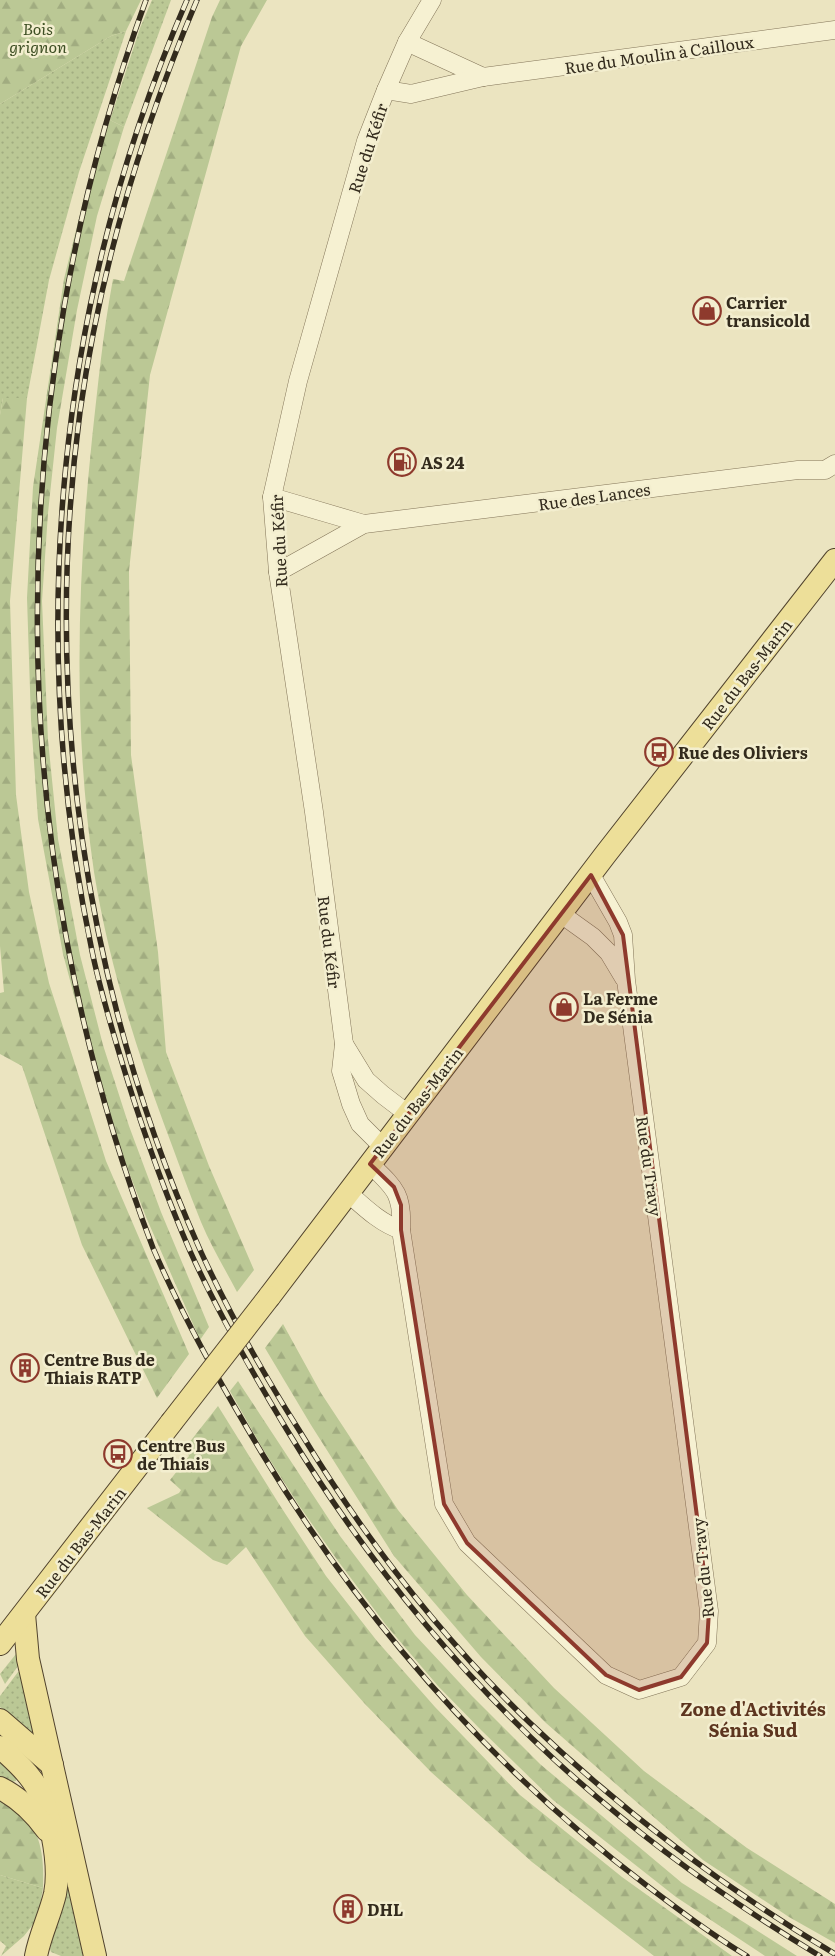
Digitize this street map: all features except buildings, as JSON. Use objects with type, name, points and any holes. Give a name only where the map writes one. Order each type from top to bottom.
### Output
[{"type":"main road","name":"Rue du Bas-Marin","points":[[0,1644],[269,1297],[605,855],[835,560]]},
{"type":"main road","points":[[24,1614],[28,1659],[95,1956]]},
{"type":"main road","points":[[0,1720],[52,1765]]},
{"type":"main road","points":[[0,1746],[33,1781],[42,1800],[52,1836],[55,1856],[55,1892],[36,1956]]},
{"type":"main road","points":[[0,1788],[20,1800],[30,1809],[52,1836]]},
{"type":"street","name":"Rue du Kéfir","points":[[376,1155],[351,1104],[341,1071],[344,1044],[314,812],[278,572],[272,497],[298,381],[366,141],[407,42],[432,0]]},
{"type":"street","name":"Rue du Moulin à Cailloux","points":[[386,90],[411,94],[482,77],[835,30]]},
{"type":"street","points":[[407,42],[482,77]]},
{"type":"street","name":"Rue des Lances","points":[[278,572],[364,524],[789,471],[832,471]]},
{"type":"street","name":"Rue des Lances","points":[[272,497],[364,524]]},
{"type":"street","name":"Rue du Travy","points":[[376,1155],[399,1196],[402,1210],[401,1230],[444,1504],[467,1543],[606,1675],[639,1690],[681,1677],[707,1643],[710,1611],[626,980],[623,935],[618,922],[591,875]]},
{"type":"street","name":"Rue du Travy","points":[[561,914],[598,942],[609,953],[626,980]]},
{"type":"street","name":"Rue du Kéfir","points":[[344,1044],[366,1080],[408,1114]]},
{"type":"street","points":[[347,1192],[374,1215],[401,1230]]},
{"type":"highlighted area","points":[[591,875],[623,935],[709,1611],[707,1643],[681,1677],[639,1690],[606,1675],[467,1543],[444,1504],[401,1230],[401,1205],[394,1187],[370,1164]]},
{"type":"green space","name":"Bois grignon","points":[[0,0],[141,0],[126,31],[111,36],[0,104]]},
{"type":"green space","points":[[152,0],[171,0],[124,127],[110,120],[140,28]]},
{"type":"green space","points":[[220,0],[267,0],[241,46],[150,375],[129,571],[131,755],[158,952],[166,1052],[209,1166],[254,1270],[237,1292],[205,1231],[187,1185],[142,1062],[114,968],[94,872],[87,818],[80,710],[81,602],[87,493],[101,359],[113,279],[124,281],[212,17]]},
{"type":"green space","points":[[126,31],[79,172],[49,280],[27,398],[3,398],[0,415],[0,104],[111,36]]},
{"type":"green space","points":[[110,120],[124,127],[97,216],[77,310],[57,428],[48,513],[42,601],[48,740],[58,839],[80,955],[103,1045],[129,1126],[161,1212],[209,1327],[200,1340],[146,1217],[113,1130],[88,1048],[63,954],[38,819],[31,720],[27,598],[33,487],[64,279],[85,194]]},
{"type":"green space","points":[[3,398],[27,398],[10,601],[16,795],[29,892],[49,983],[106,1161],[189,1354],[157,1398],[82,1245],[22,1066],[0,1054],[0,993],[4,992],[0,946],[0,415]]},
{"type":"green space","points":[[283,1324],[321,1393],[398,1510],[467,1595],[554,1688],[644,1771],[747,1848],[835,1904],[835,1943],[789,1917],[703,1860],[546,1723],[481,1657],[394,1556],[265,1348]]},
{"type":"green space","points":[[238,1381],[340,1536],[415,1635],[472,1696],[540,1764],[682,1883],[797,1956],[765,1956],[676,1897],[553,1800],[438,1686],[386,1625],[298,1504],[261,1446],[230,1391]]},
{"type":"green space","points":[[218,1406],[326,1576],[377,1641],[435,1707],[520,1795],[622,1877],[732,1956],[654,1956],[532,1862],[431,1772],[365,1704],[305,1636],[246,1547],[227,1565],[213,1560],[147,1508],[179,1493],[181,1490],[170,1480],[189,1456],[185,1448]]},
{"type":"green space","points":[[16,1654],[21,1662],[5,1684],[0,1674]]},
{"type":"green space","points":[[18,1672],[21,1672],[38,1732],[33,1737],[0,1707],[0,1696]]},
{"type":"green space","points":[[0,1761],[16,1777],[16,1781],[11,1782],[0,1777]]},
{"type":"green space","points":[[0,1799],[20,1813],[34,1830],[41,1849],[43,1888],[0,1875]]},
{"type":"green space","points":[[0,1875],[43,1888],[38,1918],[24,1936],[1,1956],[6,1946],[0,1941]]},
{"type":"green space","points":[[67,1878],[88,1956],[61,1956],[51,1952],[50,1949]]},
{"type":"railway","points":[[146,0],[98,152],[64,308],[44,465],[37,624],[45,783],[67,941],[103,1096],[153,1248],[178,1301],[219,1379],[263,1455],[343,1576],[434,1688],[535,1792],[589,1840],[646,1885],[708,1931],[747,1956]]},
{"type":"railway","points":[[187,0],[143,114],[108,230],[82,348],[66,468],[58,589],[60,710],[72,831],[92,951],[108,1017],[135,1103],[181,1230],[212,1297],[236,1342],[316,1475],[377,1563],[410,1605],[444,1646],[518,1725],[619,1816],[717,1890],[820,1956]]},
{"type":"railway","points":[[197,0],[158,100],[125,202],[111,254],[88,359],[80,412],[69,519],[66,626],[71,734],[82,840],[101,946],[127,1050],[161,1152],[201,1252],[223,1298],[260,1365],[324,1469],[349,1508],[405,1584],[434,1620],[496,1689],[600,1787],[675,1847],[714,1875],[835,1954]]},
{"type":"place","name":"Carrier transicold","points":[[707,311]]},
{"type":"place","name":"AS 24","points":[[402,462]]},
{"type":"place","name":"Rue des Oliviers","points":[[659,752]]},
{"type":"place","name":"La Ferme De Sénia","points":[[564,1007]]},
{"type":"place","name":"Centre Bus de Thiais RATP","points":[[25,1368]]},
{"type":"place","name":"Centre Bus de Thiais","points":[[118,1454]]},
{"type":"place","name":"DHL","points":[[348,1909]]},
{"type":"district","name":"Zone d'Activités Sénia Sud","points":[[753,1718]]}]
